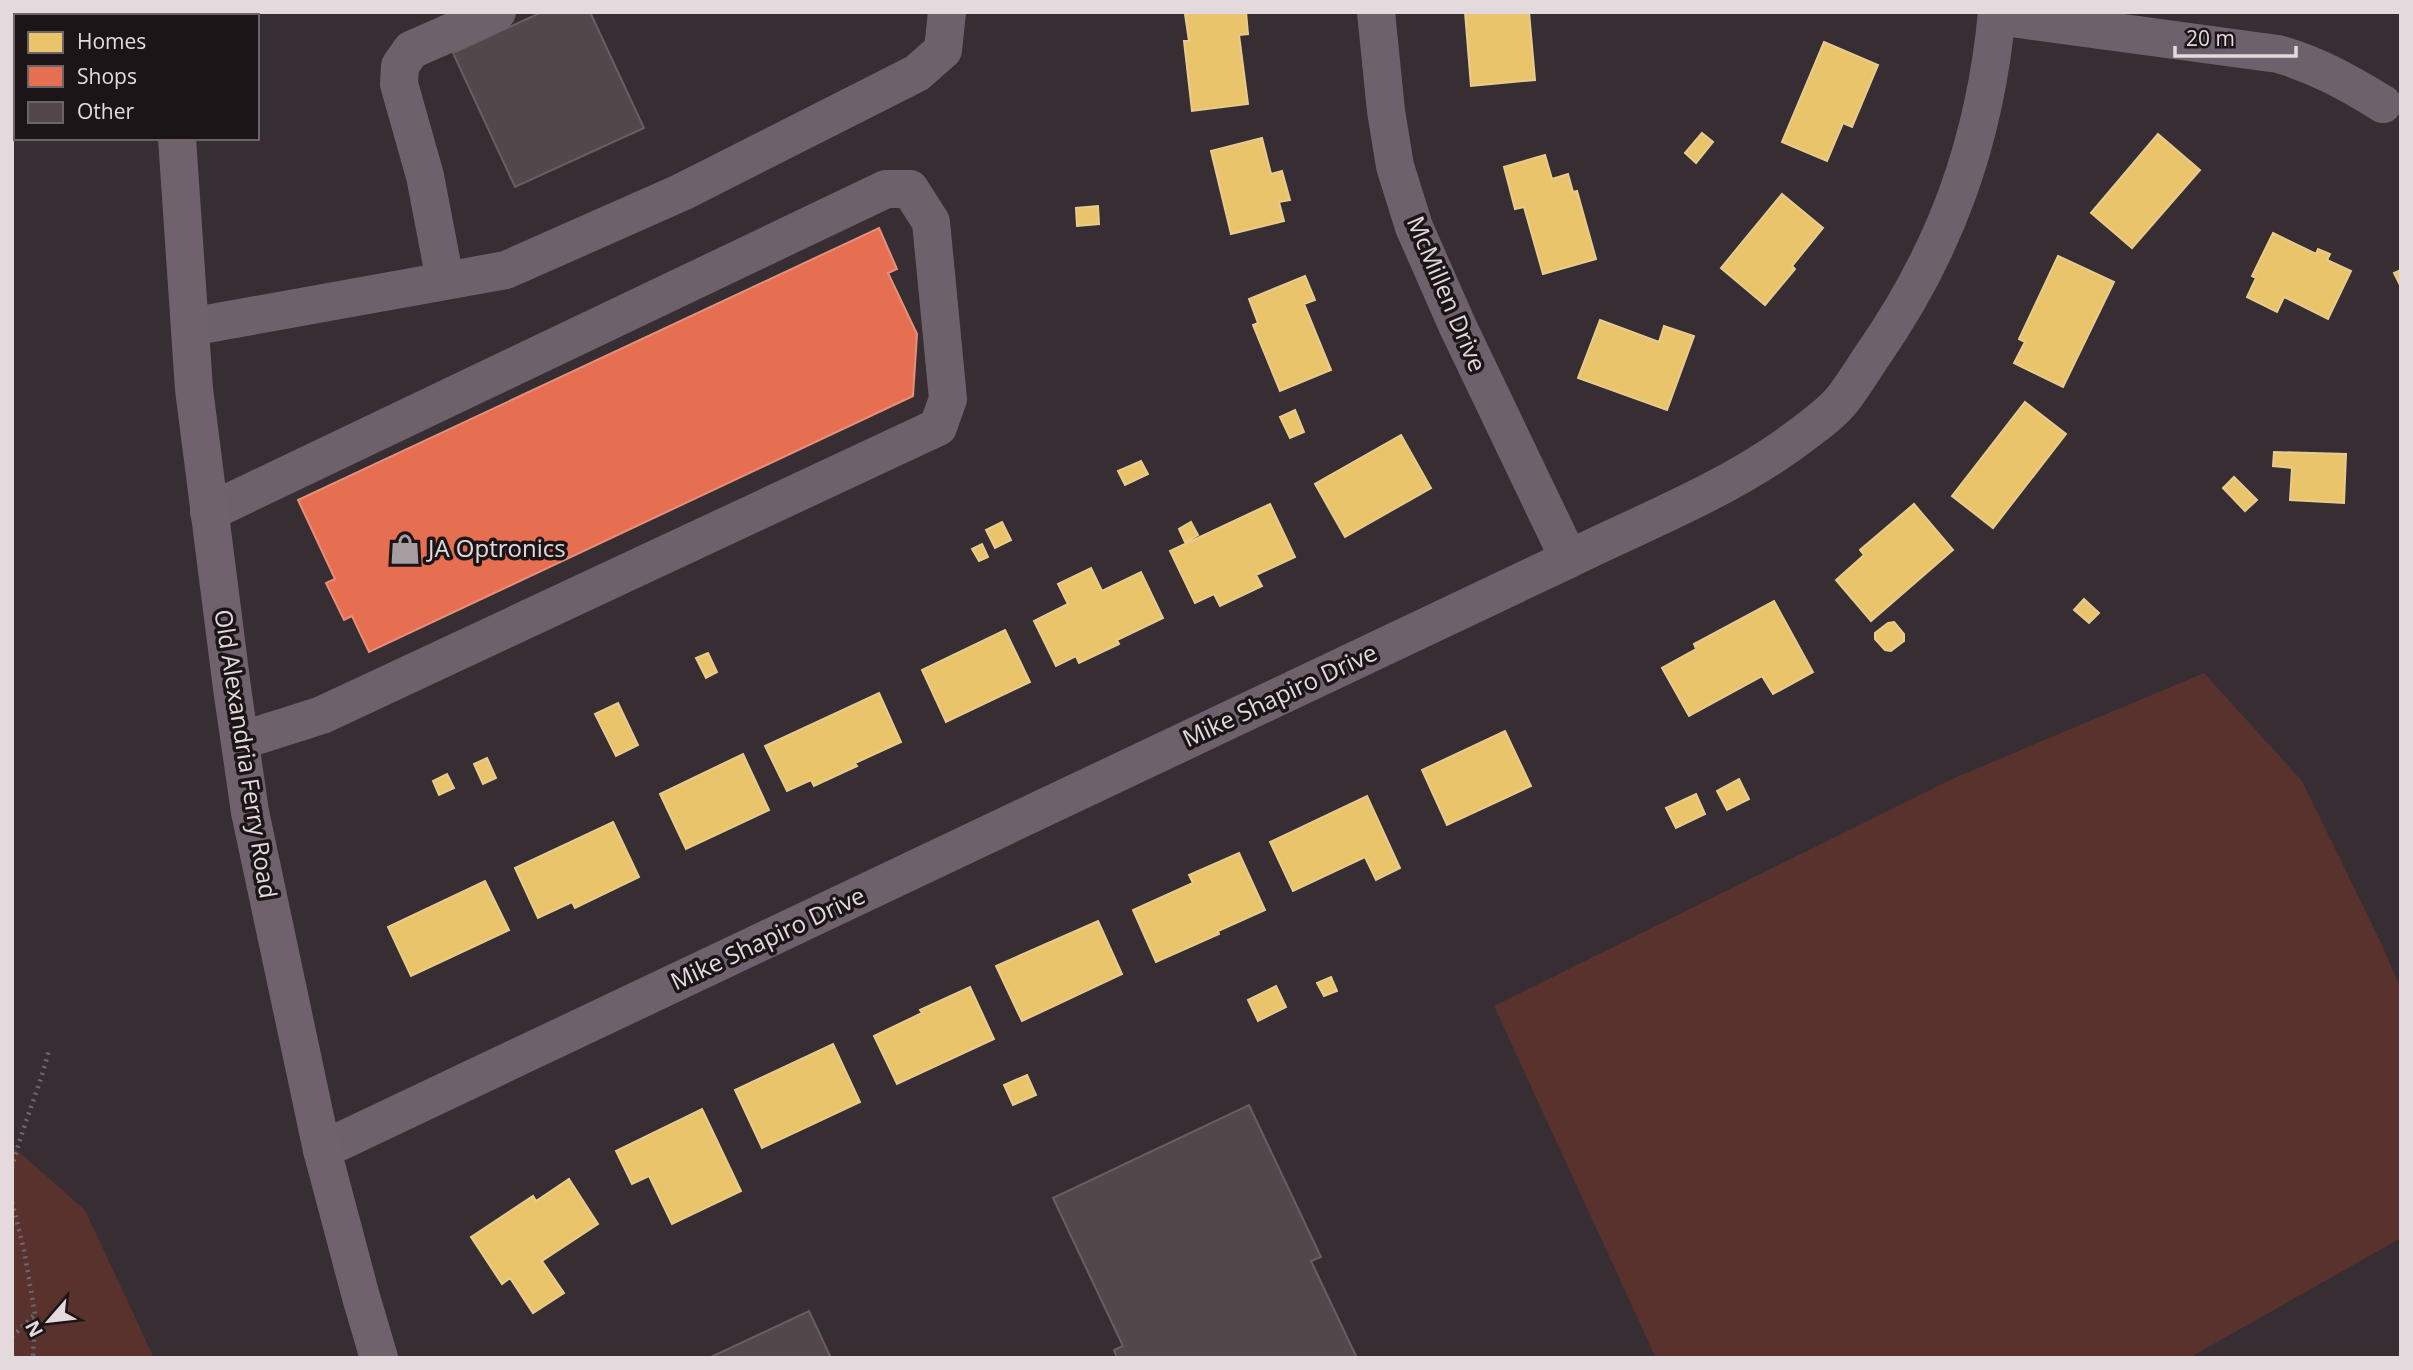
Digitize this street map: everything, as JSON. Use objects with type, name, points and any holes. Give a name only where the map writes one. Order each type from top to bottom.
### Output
[{"type":"main road","name":"Old Alexandria Ferry Road","points":[[177,140],[194,389],[253,825],[322,1150],[360,1297],[379,1358]]},
{"type":"street","points":[[446,280],[425,176],[399,83],[400,66],[411,50],[497,12]]},
{"type":"street","points":[[190,327],[506,270],[682,192],[917,73],[943,50],[947,12]]},
{"type":"street","name":"McMillen Drive","points":[[1376,12],[1385,111],[1395,166],[1414,227],[1452,316],[1569,559]]},
{"type":"street","points":[[1997,14],[2278,54],[2334,74],[2384,104]]},
{"type":"street","name":"Mike Shapiro Drive","points":[[322,1150],[1569,559],[1751,468],[1794,440],[1841,401],[1914,291],[1937,245],[1973,152],[1988,83],[1997,14]]},
{"type":"street","points":[[209,512],[886,189],[910,189],[931,222],[948,399],[938,427],[322,715],[240,741]]},
{"type":"path","points":[[12,1168],[21,1131],[42,1080],[49,1050]]},
{"type":"path","points":[[12,1202],[35,1314],[33,1358]]},
{"type":"path","points":[[12,1336],[35,1314]]},
{"type":"shaded area","points":[[2204,673],[2302,781],[2401,989],[2401,1238],[2189,1358],[1656,1358],[1494,1006],[1952,779]]},
{"type":"shaded area","points":[[12,1146],[85,1210],[154,1358],[12,1358]]},
{"type":"building: Homes","points":[[1246,12],[1248,34],[1239,35],[1248,104],[1192,111],[1184,41],[1189,41],[1185,14]]},
{"type":"building: Homes","points":[[1465,12],[1529,12],[1535,80],[1471,86]]},
{"type":"building: Homes","points":[[1824,42],[1878,65],[1852,127],[1843,123],[1827,161],[1782,142]]},
{"type":"building: Homes","points":[[1702,133],[1713,142],[1696,163],[1685,153]]},
{"type":"building: Homes","points":[[2158,134],[2200,170],[2132,248],[2091,213]]},
{"type":"building: Homes","points":[[1262,138],[1271,174],[1282,171],[1290,200],[1279,202],[1284,221],[1231,234],[1211,151]]},
{"type":"building: Homes","points":[[1545,155],[1552,179],[1568,174],[1573,192],[1577,191],[1596,259],[1543,274],[1524,207],[1515,209],[1504,167]]},
{"type":"building: Homes","points":[[1782,194],[1823,228],[1792,266],[1795,269],[1765,305],[1721,268]]},
{"type":"building: Homes","points":[[1098,206],[1099,224],[1077,226],[1076,208]]},
{"type":"building: Homes","points":[[2273,233],[2316,254],[2318,249],[2330,254],[2327,260],[2351,271],[2328,319],[2284,297],[2277,312],[2247,297],[2256,278],[2252,276]]},
{"type":"building: Homes","points":[[2058,256],[2114,282],[2063,387],[2014,363],[2025,342],[2019,339]]},
{"type":"building: Homes","points":[[2401,270],[2401,287],[2394,273]]},
{"type":"building: Homes","points":[[1305,276],[1315,300],[1304,304],[1331,370],[1280,391],[1253,325],[1258,323],[1249,299]]},
{"type":"building: Homes","points":[[1600,320],[1659,342],[1664,326],[1694,336],[1667,410],[1578,378]]},
{"type":"building: Homes","points":[[2025,402],[2066,434],[1993,528],[1952,496]]},
{"type":"building: Homes","points":[[1295,410],[1304,432],[1290,438],[1280,417]]},
{"type":"building: Homes","points":[[1401,435],[1431,488],[1345,537],[1315,484]]},
{"type":"building: Homes","points":[[2274,452],[2346,454],[2344,503],[2290,500],[2292,468],[2273,466]]},
{"type":"building: Homes","points":[[1141,461],[1148,474],[1125,485],[1118,471]]},
{"type":"building: Homes","points":[[2234,477],[2257,500],[2245,511],[2223,488]]},
{"type":"building: Homes","points":[[1270,504],[1295,557],[1256,575],[1262,586],[1220,606],[1214,594],[1195,603],[1170,551]]},
{"type":"building: Homes","points":[[1914,504],[1953,550],[1871,621],[1836,580],[1864,555],[1860,550]]},
{"type":"building: Homes","points":[[1002,522],[1011,540],[995,548],[986,530]]},
{"type":"building: Homes","points":[[1191,522],[1198,535],[1185,542],[1179,529]]},
{"type":"building: Homes","points":[[982,544],[988,557],[979,561],[972,549]]},
{"type":"building: Homes","points":[[1091,568],[1102,591],[1141,572],[1163,618],[1117,640],[1119,644],[1079,663],[1076,656],[1056,666],[1034,621],[1068,604],[1058,584]]},
{"type":"building: Homes","points":[[2084,599],[2099,613],[2089,623],[2074,610]]},
{"type":"building: Homes","points":[[1774,601],[1813,672],[1773,694],[1762,676],[1689,716],[1662,668],[1696,649],[1694,644]]},
{"type":"building: Homes","points":[[1894,622],[1904,634],[1904,641],[1891,651],[1885,650],[1875,639],[1875,633],[1888,623]]},
{"type":"building: Homes","points":[[1005,630],[1030,682],[946,722],[922,670]]},
{"type":"building: Homes","points":[[708,653],[717,672],[706,678],[696,658]]},
{"type":"building: Homes","points":[[879,693],[901,742],[814,786],[811,780],[787,791],[765,746]]},
{"type":"building: Homes","points":[[618,703],[638,745],[616,756],[595,714]]},
{"type":"building: Homes","points":[[1505,731],[1531,786],[1447,825],[1422,770]]},
{"type":"building: Homes","points":[[743,754],[769,810],[686,849],[660,794]]},
{"type":"building: Homes","points":[[487,758],[496,778],[483,784],[474,764]]},
{"type":"building: Homes","points":[[447,774],[454,788],[439,795],[433,781]]},
{"type":"building: Homes","points":[[1739,779],[1749,799],[1727,810],[1717,791]]},
{"type":"building: Homes","points":[[1696,794],[1705,814],[1676,828],[1666,808]]},
{"type":"building: Homes","points":[[1367,796],[1400,868],[1376,880],[1365,857],[1293,891],[1270,842]]},
{"type":"building: Homes","points":[[613,822],[639,877],[575,908],[572,902],[538,918],[515,868]]},
{"type":"building: Homes","points":[[1239,853],[1265,910],[1156,962],[1133,910],[1193,883],[1189,875]]},
{"type":"building: Homes","points":[[485,881],[509,930],[411,976],[388,927]]},
{"type":"building: Homes","points":[[1098,921],[1122,974],[1022,1021],[996,966]]},
{"type":"building: Homes","points":[[1331,977],[1337,991],[1324,996],[1317,983]]},
{"type":"building: Homes","points":[[1276,986],[1286,1007],[1258,1021],[1248,1000]]},
{"type":"building: Homes","points":[[970,987],[994,1039],[897,1084],[874,1036],[922,1013],[920,1010]]},
{"type":"building: Homes","points":[[833,1044],[860,1102],[762,1148],[735,1090]]},
{"type":"building: Homes","points":[[1027,1075],[1036,1095],[1013,1105],[1004,1085]]},
{"type":"building: Homes","points":[[702,1109],[741,1191],[672,1224],[649,1176],[632,1184],[616,1151]]},
{"type":"building: Homes","points":[[569,1179],[598,1224],[542,1261],[564,1293],[533,1313],[510,1278],[502,1284],[471,1237],[533,1196],[536,1201]]},
{"type":"building: Shops","points":[[879,228],[897,269],[888,273],[917,334],[913,396],[369,652],[352,616],[344,620],[326,583],[335,579],[298,500]]},
{"type":"building: Other","points":[[542,12],[590,12],[644,128],[515,187],[453,53]]},
{"type":"building: Other","points":[[1249,1105],[1321,1257],[1311,1261],[1357,1358],[1117,1358],[1114,1350],[1123,1346],[1053,1198]]},
{"type":"building: Other","points":[[809,1311],[831,1358],[709,1358]]},
{"type":"place","name":"JA Optronics","points":[[405,549]]}]
